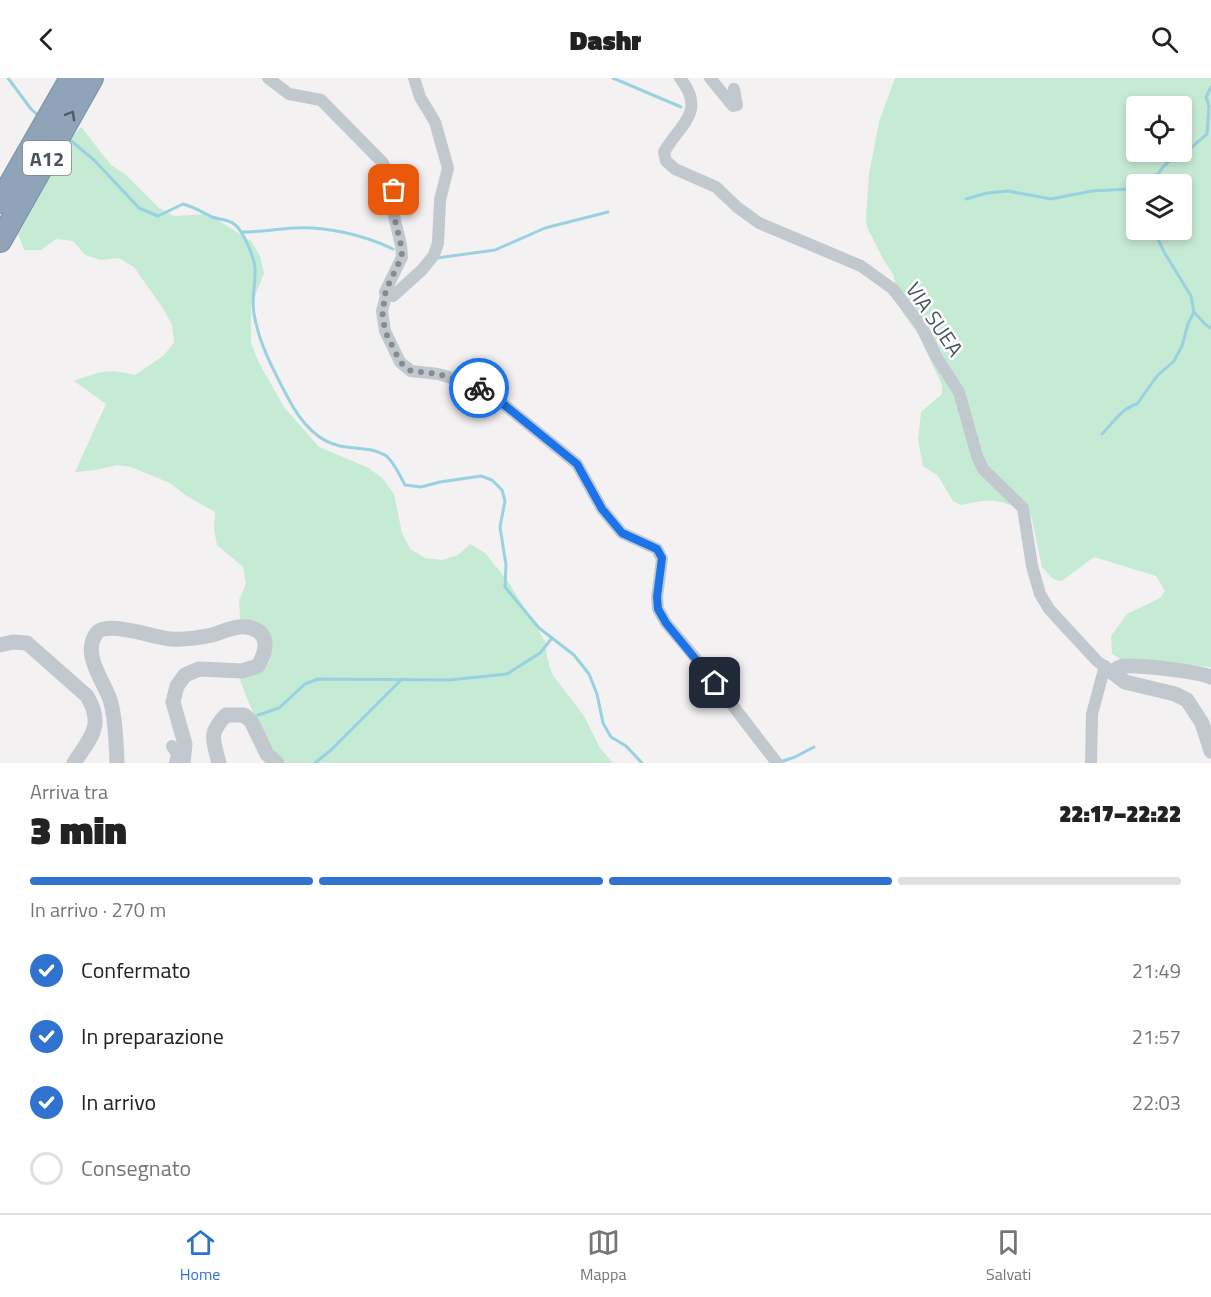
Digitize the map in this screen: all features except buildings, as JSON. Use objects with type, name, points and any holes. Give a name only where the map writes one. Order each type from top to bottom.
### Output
[{"type":"highway","name":"A12","points":[[0,202],[71,78]]},
{"type":"highway","name":"A12","points":[[1,240],[92,78]]},
{"type":"street","points":[[268,78],[289,94],[321,100],[383,163],[394,190],[394,216],[402,256],[400,264],[387,285],[382,310],[385,331],[400,362],[411,371],[438,374],[473,384],[502,403],[577,464],[602,509],[622,533],[657,549],[662,558],[657,597],[658,609],[666,623],[777,763]]},
{"type":"street","points":[[386,296],[393,296],[422,270],[434,255],[438,243],[441,200],[448,168],[438,131],[420,97],[414,78]]},
{"type":"street","name":"VIA SUEA","points":[[680,78],[690,93],[691,110],[685,126],[664,152],[666,161],[675,169],[716,187],[737,207],[759,223],[861,266],[893,289],[920,324],[959,392],[977,456],[983,469],[1023,508],[1032,566],[1040,594],[1049,609],[1097,661],[1109,669]]},
{"type":"street","points":[[710,78],[733,106],[737,105],[734,89]]},
{"type":"street","points":[[117,763],[115,725],[110,700],[94,663],[91,647],[95,635],[103,628],[112,627],[168,639],[188,639],[232,628],[248,627],[260,633],[265,642],[265,655],[258,666],[242,671],[199,669],[185,675],[177,686],[173,702],[185,744],[183,763]]},
{"type":"street","points":[[0,645],[13,642],[27,643],[87,696],[96,718],[95,730],[74,763]]},
{"type":"street","points":[[1109,669],[1120,666],[1163,668],[1191,671],[1211,677]]},
{"type":"street","points":[[1109,669],[1125,682],[1175,694],[1187,700],[1202,723],[1211,751]]},
{"type":"street","points":[[1091,763],[1092,714],[1109,669]]},
{"type":"street","points":[[219,763],[213,739],[214,728],[226,715],[244,715],[251,721],[267,754],[277,763]]},
{"type":"street","points":[[172,746],[177,754],[175,763]]},
{"type":"green space","points":[[895,78],[1211,78],[1211,667],[1120,659],[1112,654],[1111,636],[1127,614],[1160,598],[1165,591],[1156,576],[1094,557],[1062,581],[1053,579],[1042,567],[1031,515],[997,501],[961,505],[953,501],[938,476],[923,466],[918,440],[921,412],[942,394],[942,385],[918,334],[902,312],[893,274],[867,227],[869,174],[879,122]]},
{"type":"green space","points":[[81,127],[111,165],[126,175],[159,208],[174,216],[208,214],[251,241],[260,256],[264,273],[251,306],[251,343],[258,361],[284,407],[319,447],[369,468],[383,479],[394,494],[402,533],[410,549],[425,558],[442,560],[458,555],[470,544],[485,553],[507,580],[545,641],[552,674],[584,716],[600,748],[613,763],[285,763],[277,754],[257,721],[238,674],[263,671],[270,661],[271,643],[254,624],[240,619],[239,600],[246,584],[243,567],[217,545],[214,529],[215,512],[185,495],[170,483],[131,467],[117,465],[75,472],[106,404],[74,381],[104,372],[135,375],[163,356],[174,343],[172,325],[134,267],[119,258],[101,260],[85,255],[73,241],[56,239],[41,250],[24,250],[18,234],[23,218],[64,145]]},
{"type":"waterway","points":[[8,78],[31,109],[40,117]]},
{"type":"waterway","points":[[613,78],[681,107]]},
{"type":"waterway","points":[[1158,174],[1171,160],[1191,148],[1207,134],[1209,106],[1206,97],[1211,87]]},
{"type":"waterway","points":[[69,139],[95,161],[139,208],[158,216],[183,204],[212,217],[229,221],[237,227],[248,244],[254,263],[253,308],[263,347],[292,406],[316,434],[340,446],[380,452],[394,464],[405,485],[421,487],[481,476],[492,480],[502,490],[505,501],[500,527],[506,565],[505,587],[539,628],[574,655],[589,674],[597,694],[603,723],[611,737],[626,746],[642,763]]},
{"type":"waterway","points":[[966,199],[987,193],[1008,191],[1051,199],[1092,191],[1126,189]]},
{"type":"waterway","points":[[437,258],[495,250],[545,228],[608,212]]},
{"type":"waterway","points":[[243,232],[319,228],[357,236],[393,249]]},
{"type":"waterway","points":[[1159,240],[1191,296],[1194,312],[1211,328]]},
{"type":"waterway","points":[[1102,434],[1122,412],[1137,404],[1157,376],[1174,361],[1194,312]]},
{"type":"waterway","points":[[258,715],[279,708],[305,684],[318,679],[449,680],[507,674],[540,653],[552,638]]},
{"type":"waterway","points":[[315,763],[402,679]]},
{"type":"waterway","points":[[780,762],[814,747]]},
{"type":"way so far","points":[[394,190],[394,216],[402,256],[385,292],[382,310],[385,331],[400,362],[411,371],[438,374],[473,384],[479,388]]},
{"type":"route","points":[[479,388],[502,403],[577,464],[602,509],[622,533],[657,549],[662,558],[657,597],[658,609],[666,623],[715,683]]}]
